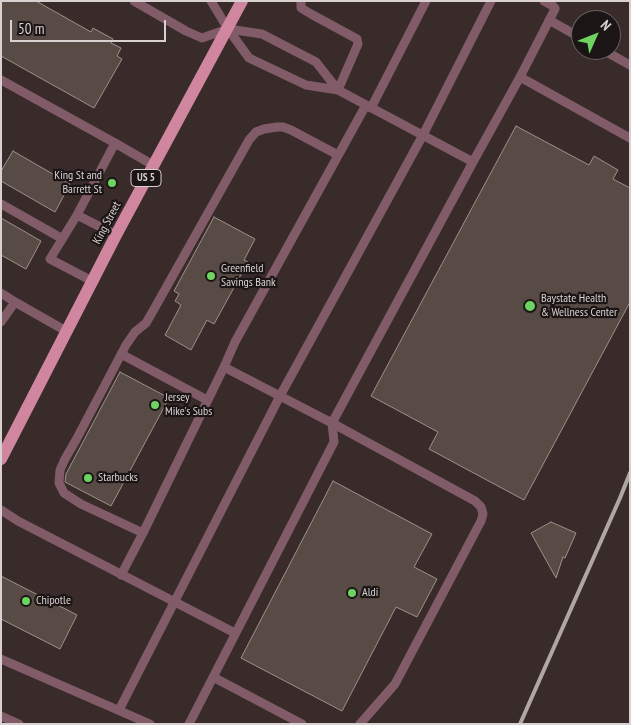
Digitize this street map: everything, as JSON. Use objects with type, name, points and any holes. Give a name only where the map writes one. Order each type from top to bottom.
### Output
[{"type":"main road","name":"King Street","points":[[1,459],[116,235],[242,1]]},
{"type":"lane","points":[[134,1],[202,38],[228,29],[262,34],[316,62],[338,90],[473,162]]},
{"type":"lane","points":[[211,1],[249,58],[306,86],[338,90]]},
{"type":"lane","points":[[301,1],[301,8],[357,39],[358,44],[338,90]]},
{"type":"lane","points":[[121,575],[235,342],[338,155],[368,107],[426,1]]},
{"type":"lane","points":[[119,710],[280,396],[423,135],[491,1]]},
{"type":"lane","points":[[189,724],[334,442],[332,423],[550,20],[555,8],[544,1]]},
{"type":"lane","points":[[550,20],[571,32]]},
{"type":"lane","points":[[520,77],[630,138]]},
{"type":"lane","points":[[1,80],[153,165]]},
{"type":"lane","points":[[143,533],[82,504],[64,493],[59,483],[60,470],[65,459],[130,338],[146,323],[154,311],[242,152],[256,132],[283,127],[338,155]]},
{"type":"lane","points":[[92,281],[50,259],[115,143]]},
{"type":"lane","points":[[1,204],[61,238]]},
{"type":"lane","points":[[76,215],[116,235]]},
{"type":"lane","points":[[1,293],[66,332]]},
{"type":"lane","points":[[1,322],[15,302]]},
{"type":"lane","points":[[121,354],[207,400]]},
{"type":"lane","points":[[224,367],[332,423],[475,501],[481,507],[482,521],[395,684],[360,724]]},
{"type":"lane","points":[[1,510],[18,521],[235,634]]},
{"type":"lane","points":[[1,659],[150,724]]},
{"type":"lane","points":[[213,677],[302,724]]},
{"type":"lane","points":[[1,716],[19,724]]},
{"type":"building","points":[[1,1],[36,1],[91,32],[93,28],[113,39],[111,43],[121,48],[117,56],[122,59],[94,108],[1,56]]},
{"type":"building","points":[[516,126],[589,165],[594,156],[618,170],[613,179],[630,188],[630,302],[524,500],[429,449],[438,432],[371,396]]},
{"type":"building","points":[[13,151],[70,184],[55,212],[1,181],[1,171]]},
{"type":"building","name":"Greenfield Savings Bank","points":[[214,217],[255,239],[244,260],[248,262],[214,324],[207,320],[191,350],[165,335],[181,305],[175,301],[179,294],[174,291]]},
{"type":"building","points":[[1,218],[41,241],[26,269],[1,255]]},
{"type":"building","points":[[120,372],[169,398],[111,506],[65,482],[66,474]]},
{"type":"building","name":"Aldi","points":[[333,481],[432,534],[414,567],[437,579],[417,617],[396,607],[342,711],[241,658]]},
{"type":"building","points":[[551,522],[576,533],[565,558],[563,557],[556,578],[531,533]]},
{"type":"building","name":"Chipotle","points":[[1,576],[77,615],[60,649],[1,619]]},
{"type":"railway","points":[[520,724],[630,473]]},
{"type":"place","name":"King St and Barrett St","points":[[112,183]]},
{"type":"place","name":"Greenfield Savings Bank","points":[[211,276]]},
{"type":"place","name":"Baystate Health & Wellness Center","points":[[530,306]]},
{"type":"place","name":"Jersey Mike's Subs","points":[[155,405]]},
{"type":"place","name":"Starbucks","points":[[88,478]]},
{"type":"place","name":"Aldi","points":[[352,593]]},
{"type":"place","name":"Chipotle","points":[[26,601]]}]
